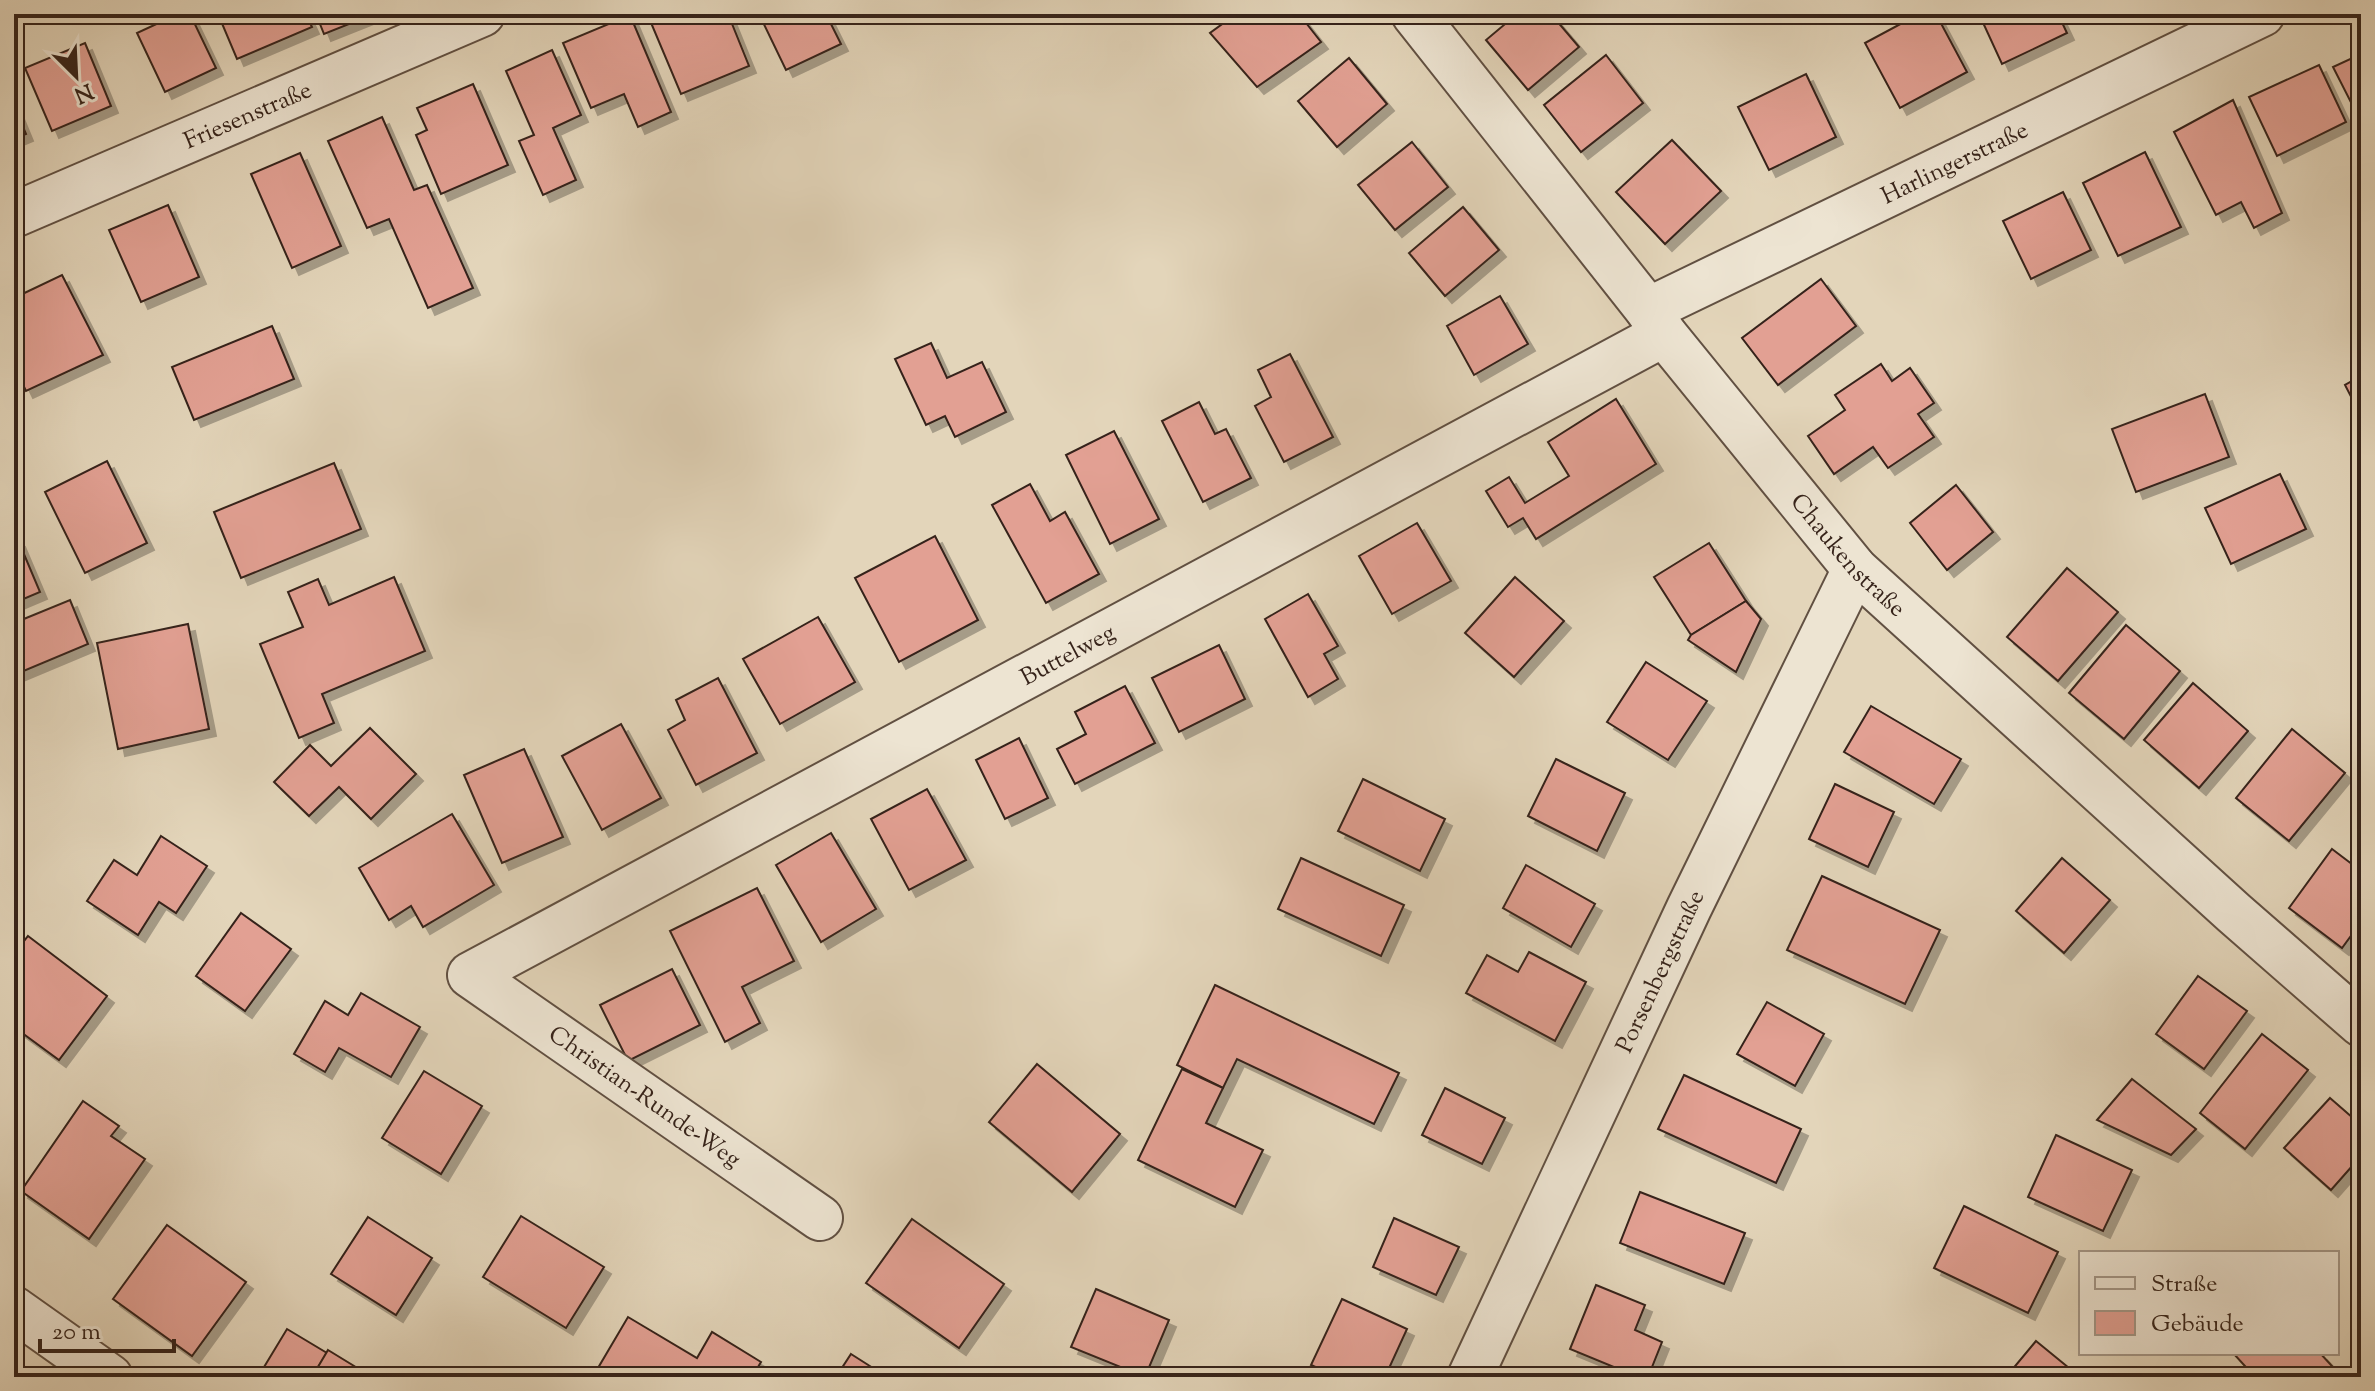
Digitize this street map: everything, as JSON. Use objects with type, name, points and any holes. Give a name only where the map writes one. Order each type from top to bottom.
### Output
[{"type":"street","name":"Friesenstraße","points":[[14,215],[482,14]]},
{"type":"street","name":"Chaukenstraße","points":[[1414,14],[1855,569],[2361,1024]]},
{"type":"street","name":"Harlingerstraße","points":[[1656,322],[2262,14]]},
{"type":"street","name":"Buttelweg","points":[[470,975],[1656,322]]},
{"type":"street","name":"Porsenbergstraße","points":[[1470,1377],[1689,908],[1855,569]]},
{"type":"street","name":"Christian-Runde-Weg","points":[[470,975],[820,1218]]},
{"type":"street","points":[[14,1309],[110,1377]]},
{"type":"building","points":[[178,14],[190,14],[216,68],[165,92],[137,33]]},
{"type":"building","points":[[218,14],[306,14],[312,27],[237,59]]},
{"type":"building","points":[[316,14],[374,14],[324,34]]},
{"type":"building","points":[[659,14],[728,14],[749,66],[681,94],[649,18]]},
{"type":"building","points":[[759,14],[826,14],[841,44],[786,70]]},
{"type":"building","points":[[1236,14],[1299,14],[1321,42],[1257,87],[1210,33]]},
{"type":"building","points":[[1517,14],[1551,14],[1579,47],[1528,90],[1486,40]]},
{"type":"building","points":[[1919,14],[1936,14],[1967,72],[1900,108],[1865,43]]},
{"type":"building","points":[[1979,14],[2058,14],[2067,33],[2002,64]]},
{"type":"building","points":[[630,15],[671,112],[638,127],[624,94],[591,108],[563,43]]},
{"type":"building","points":[[85,43],[111,106],[52,131],[25,68]]},
{"type":"building","points":[[552,50],[581,115],[553,128],[576,180],[543,195],[519,141],[534,135],[506,71]]},
{"type":"building","points":[[2361,54],[2361,122],[2333,67]]},
{"type":"building","points":[[1606,55],[1643,103],[1581,152],[1544,105]]},
{"type":"building","points":[[1349,58],[1387,104],[1337,147],[1298,101]]},
{"type":"building","points":[[2319,65],[2346,122],[2277,156],[2249,97]]},
{"type":"building","points":[[1806,74],[1836,137],[1769,170],[1738,107]]},
{"type":"building","points":[[473,84],[508,165],[441,194],[416,135],[427,130],[417,108]]},
{"type":"building","points":[[2233,100],[2282,213],[2254,228],[2241,202],[2216,215],[2174,132]]},
{"type":"building","points":[[14,105],[26,134],[14,139]]},
{"type":"building","points":[[382,117],[414,190],[427,185],[473,288],[428,308],[389,219],[367,228],[328,141]]},
{"type":"building","points":[[1672,140],[1721,191],[1665,244],[1616,192]]},
{"type":"building","points":[[1412,142],[1448,187],[1395,230],[1358,185]]},
{"type":"building","points":[[2145,152],[2181,227],[2118,256],[2083,183]]},
{"type":"building","points":[[300,153],[341,246],[292,268],[251,174]]},
{"type":"building","points":[[2063,192],[2091,250],[2031,279],[2003,221]]},
{"type":"building","points":[[168,205],[199,277],[141,302],[109,230]]},
{"type":"building","points":[[1463,207],[1499,250],[1445,296],[1409,253]]},
{"type":"building","points":[[62,275],[103,355],[26,391],[14,366],[14,298]]},
{"type":"building","points":[[1821,279],[1856,326],[1778,385],[1742,338]]},
{"type":"building","points":[[1500,296],[1528,344],[1474,375],[1447,326]]},
{"type":"building","points":[[272,326],[294,379],[194,420],[172,367]]},
{"type":"building","points":[[931,343],[947,378],[982,362],[1006,412],[955,437],[945,416],[926,425],[895,359]]},
{"type":"building","points":[[1290,354],[1333,437],[1284,462],[1255,406],[1271,397],[1258,370]]},
{"type":"building","points":[[1881,364],[1892,381],[1910,368],[1934,403],[1918,414],[1934,437],[1888,468],[1873,447],[1834,474],[1808,436],[1845,410],[1835,395]]},
{"type":"building","points":[[2361,376],[2361,416],[2345,385]]},
{"type":"building","points":[[2205,394],[2229,457],[2136,492],[2112,429]]},
{"type":"building","points":[[1616,399],[1656,464],[1536,539],[1523,518],[1508,527],[1486,491],[1509,477],[1525,503],[1569,476],[1548,442]]},
{"type":"building","points":[[1199,402],[1215,434],[1226,429],[1251,478],[1203,502],[1162,421]]},
{"type":"building","points":[[1114,431],[1159,519],[1110,544],[1066,455]]},
{"type":"building","points":[[107,461],[147,543],[85,573],[45,492]]},
{"type":"building","points":[[334,463],[361,529],[241,578],[214,512]]},
{"type":"building","points":[[2280,474],[2306,529],[2231,564],[2205,508]]},
{"type":"building","points":[[1030,484],[1050,521],[1065,512],[1099,574],[1046,603],[992,505]]},
{"type":"building","points":[[1956,485],[1993,532],[1947,570],[1910,523]]},
{"type":"building","points":[[1417,523],[1451,581],[1392,614],[1359,556]]},
{"type":"building","points":[[935,536],[978,620],[899,662],[855,578]]},
{"type":"building","points":[[18,540],[40,592],[14,603],[14,542]]},
{"type":"building","points":[[1709,543],[1746,601],[1691,635],[1654,577]]},
{"type":"building","points":[[2067,568],[2118,612],[2058,681],[2007,637]]},
{"type":"building","points":[[394,577],[425,651],[322,694],[334,723],[299,738],[260,644],[303,627],[288,592],[318,579],[329,605]]},
{"type":"building","points":[[1515,577],[1564,621],[1514,677],[1465,633]]},
{"type":"building","points":[[1308,594],[1338,646],[1324,654],[1338,679],[1308,697],[1265,619]]},
{"type":"building","points":[[70,600],[88,644],[14,675],[14,623]]},
{"type":"building","points":[[1746,601],[1761,619],[1736,672],[1688,640],[1691,635]]},
{"type":"building","points":[[818,617],[855,682],[780,724],[743,659]]},
{"type":"building","points":[[188,624],[209,729],[118,749],[97,643]]},
{"type":"building","points":[[2126,625],[2180,671],[2124,739],[2069,693]]},
{"type":"building","points":[[1219,645],[1245,699],[1179,732],[1152,678]]},
{"type":"building","points":[[1646,662],[1707,701],[1668,760],[1607,722]]},
{"type":"building","points":[[718,678],[757,753],[696,785],[668,730],[685,720],[676,700]]},
{"type":"building","points":[[2193,683],[2248,731],[2199,788],[2144,740]]},
{"type":"building","points":[[1125,686],[1155,743],[1075,784],[1057,749],[1086,734],[1075,712]]},
{"type":"building","points":[[1871,706],[1961,759],[1934,804],[1844,752]]},
{"type":"building","points":[[621,724],[661,798],[602,830],[562,756]]},
{"type":"building","points":[[370,728],[416,774],[371,819],[339,787],[309,816],[274,782],[310,745],[331,766]]},
{"type":"building","points":[[2292,729],[2345,773],[2289,841],[2236,798]]},
{"type":"building","points":[[1019,738],[1048,798],[1005,819],[976,760]]},
{"type":"building","points":[[524,749],[563,837],[502,863],[464,775]]},
{"type":"building","points":[[1556,759],[1625,793],[1597,851],[1528,816]]},
{"type":"building","points":[[1363,779],[1445,819],[1420,871],[1338,831]]},
{"type":"building","points":[[1835,784],[1894,812],[1868,867],[1809,839]]},
{"type":"building","points":[[927,789],[966,860],[909,890],[871,819]]},
{"type":"building","points":[[452,814],[494,885],[423,927],[411,906],[389,920],[359,868]]},
{"type":"building","points":[[831,833],[876,909],[821,942],[776,865]]},
{"type":"building","points":[[161,836],[207,866],[176,913],[159,902],[138,935],[87,901],[114,860],[137,875]]},
{"type":"building","points":[[2332,849],[2361,871],[2361,922],[2342,948],[2289,908]]},
{"type":"building","points":[[1301,858],[1404,905],[1381,956],[1278,909]]},
{"type":"building","points":[[2062,858],[2110,900],[2064,953],[2016,911]]},
{"type":"building","points":[[1526,865],[1595,904],[1571,947],[1503,908]]},
{"type":"building","points":[[1822,876],[1940,930],[1905,1004],[1787,950]]},
{"type":"building","points":[[757,888],[794,961],[742,987],[760,1023],[725,1042],[670,931]]},
{"type":"building","points":[[241,913],[291,949],[245,1011],[196,976]]},
{"type":"building","points":[[28,936],[107,996],[59,1060],[14,1027],[14,954]]},
{"type":"building","points":[[1529,952],[1586,982],[1555,1041],[1466,993],[1487,955],[1518,972]]},
{"type":"building","points":[[672,969],[700,1025],[628,1061],[600,1005]]},
{"type":"building","points":[[2198,976],[2247,1011],[2204,1069],[2156,1034]]},
{"type":"building","points":[[1215,985],[1399,1073],[1374,1124],[1237,1059],[1223,1088],[1177,1065]]},
{"type":"building","points":[[361,993],[420,1027],[391,1077],[339,1048],[325,1072],[294,1054],[325,1001],[348,1015]]},
{"type":"building","points":[[1767,1002],[1824,1034],[1795,1086],[1737,1054]]},
{"type":"building","points":[[2262,1034],[2308,1070],[2245,1149],[2200,1113]]},
{"type":"building","points":[[1037,1064],[1120,1134],[1072,1192],[989,1122]]},
{"type":"building","points":[[1182,1069],[1223,1088],[1206,1123],[1263,1150],[1235,1207],[1138,1160]]},
{"type":"building","points":[[424,1071],[482,1106],[441,1174],[382,1138]]},
{"type":"building","points":[[1684,1075],[1801,1129],[1776,1183],[1658,1129]]},
{"type":"building","points":[[2132,1079],[2196,1129],[2171,1155],[2097,1120]]},
{"type":"building","points":[[1445,1088],[1505,1118],[1482,1164],[1422,1135]]},
{"type":"building","points":[[2330,1098],[2361,1125],[2361,1156],[2331,1190],[2284,1148]]},
{"type":"building","points":[[83,1101],[119,1126],[111,1136],[145,1159],[89,1239],[21,1191]]},
{"type":"building","points":[[2056,1135],[2132,1170],[2103,1231],[2028,1197]]},
{"type":"building","points":[[1640,1192],[1745,1233],[1724,1284],[1620,1243]]},
{"type":"building","points":[[1964,1206],[2058,1252],[2028,1313],[1934,1268]]},
{"type":"building","points":[[521,1216],[604,1267],[566,1328],[483,1277]]},
{"type":"building","points":[[368,1217],[432,1258],[396,1315],[331,1274]]},
{"type":"building","points":[[1394,1218],[1459,1247],[1436,1295],[1373,1267]]},
{"type":"building","points":[[912,1219],[1004,1284],[959,1348],[866,1283]]},
{"type":"building","points":[[167,1225],[246,1282],[192,1356],[113,1299]]},
{"type":"building","points":[[1596,1285],[1645,1305],[1635,1330],[1662,1342],[1648,1377],[1638,1377],[1570,1349]]},
{"type":"building","points":[[1096,1289],[1169,1320],[1145,1377],[1071,1347]]},
{"type":"building","points":[[1342,1299],[1407,1329],[1385,1377],[1338,1377],[1311,1365]]},
{"type":"building","points":[[628,1317],[697,1358],[712,1332],[761,1362],[752,1377],[614,1377],[598,1368]]},
{"type":"building","points":[[287,1329],[327,1353],[312,1377],[258,1377]]},
{"type":"building","points":[[2036,1341],[2080,1377],[2006,1377]]},
{"type":"building","points":[[328,1350],[372,1377],[312,1377]]},
{"type":"building","points":[[851,1354],[887,1377],[836,1377]]},
{"type":"building","points":[[2235,1355],[2322,1355],[2342,1377],[2255,1377]]}]
